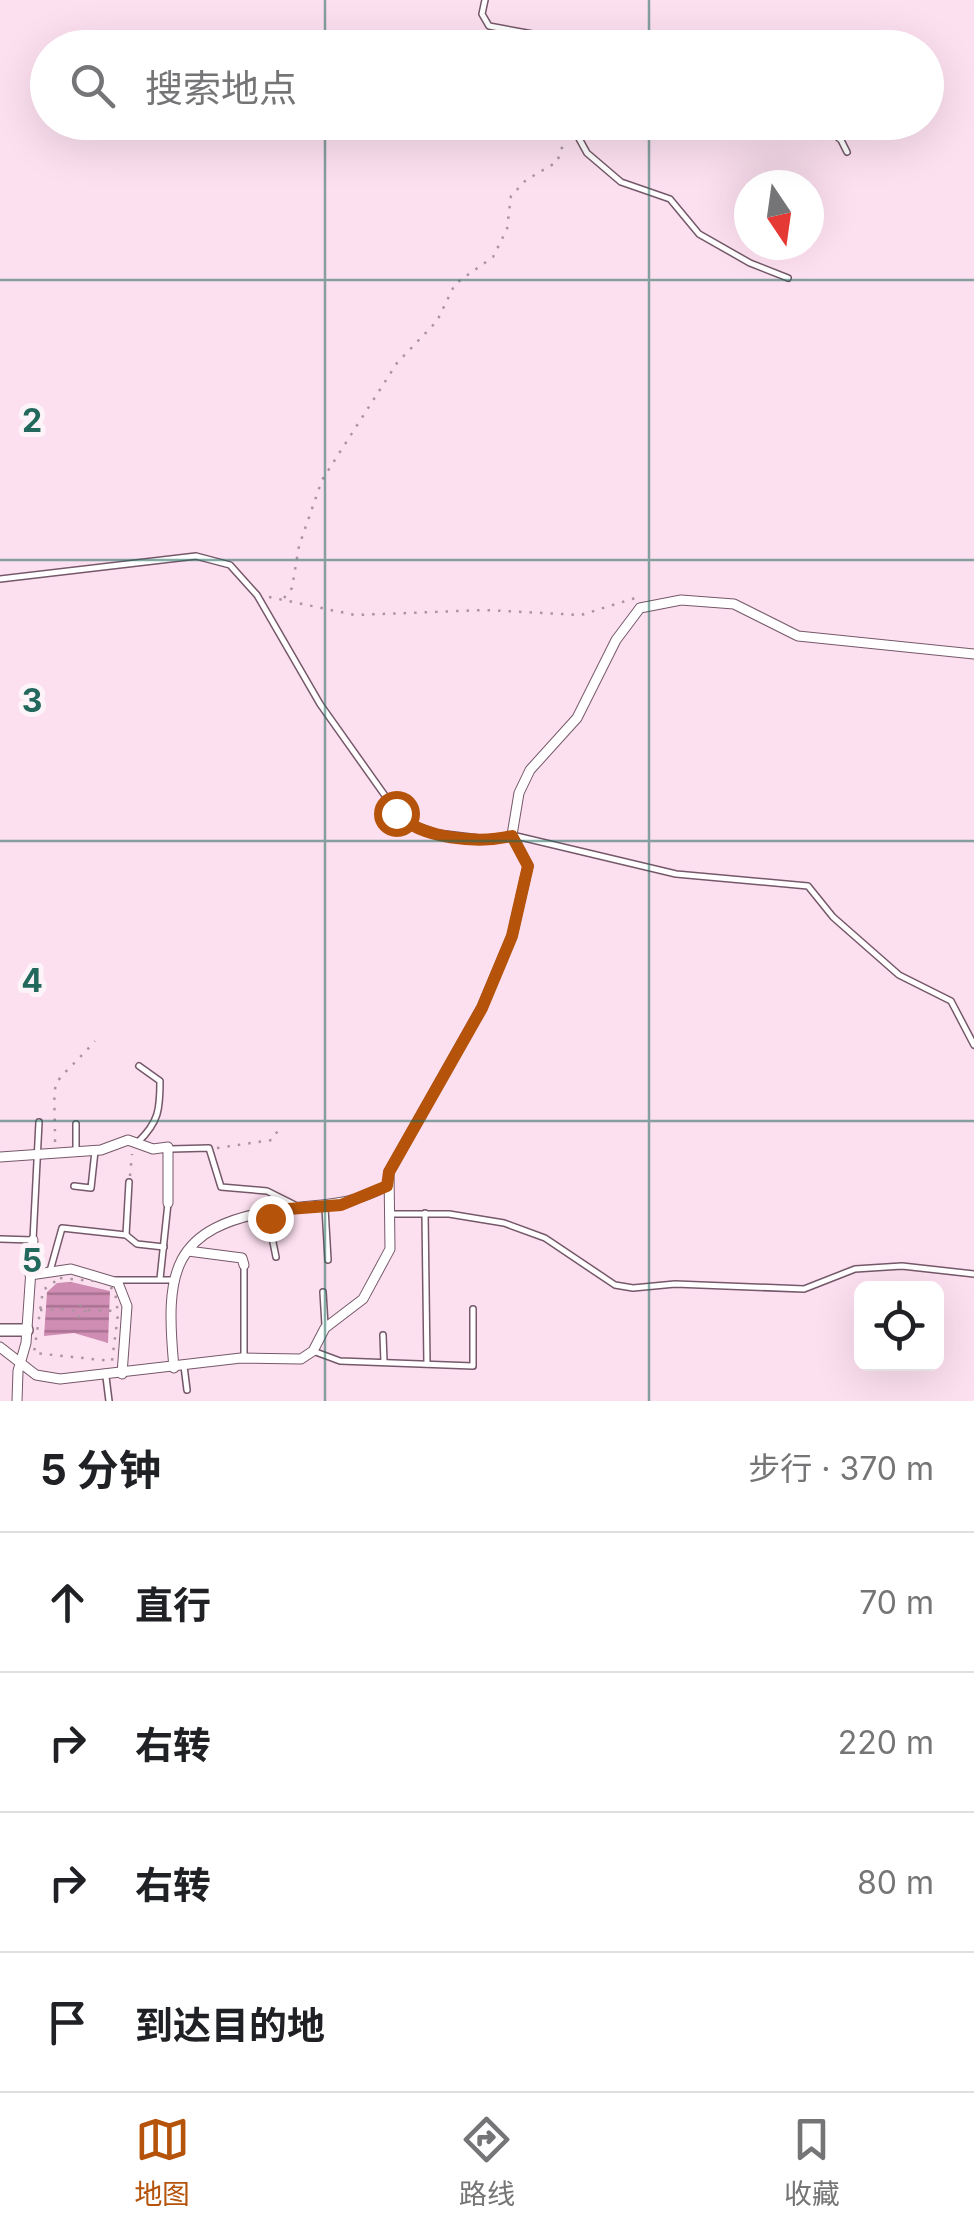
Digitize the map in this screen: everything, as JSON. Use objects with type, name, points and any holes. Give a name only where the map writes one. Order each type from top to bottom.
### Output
[{"type":"street","points":[[0,1347],[20,1364],[48,1378],[106,1377],[244,1358],[294,1361],[312,1351],[326,1328],[357,1306],[382,1269],[390,1249],[389,1172],[478,1016],[509,946],[528,877],[526,857],[512,836],[519,793],[530,770],[578,718],[622,631],[640,608],[681,600],[734,604],[798,636],[974,654]]},
{"type":"street","points":[[0,1157],[95,1150],[136,1142],[170,1149],[168,1204]]},
{"type":"street","points":[[179,1367],[173,1271],[206,1233],[267,1212],[354,1202],[387,1186]]},
{"type":"street","points":[[17,1401],[33,1240]]},
{"type":"street","points":[[188,1251],[239,1257],[244,1265]]},
{"type":"street","points":[[30,1275],[71,1269],[114,1280],[127,1300],[122,1374]]},
{"type":"street","points":[[0,1330],[27,1330]]},
{"type":"lane","points":[[485,0],[482,14],[489,26],[507,30]]},
{"type":"lane","points":[[579,140],[587,153],[621,182],[670,198],[699,234],[750,263],[788,278]]},
{"type":"lane","points":[[841,140],[848,152]]},
{"type":"lane","points":[[0,579],[207,556],[236,569],[258,595],[320,704],[404,821],[426,832],[487,839],[512,836],[676,874],[808,886],[834,918],[899,975],[951,1001],[974,1045]]},
{"type":"lane","points":[[136,1142],[157,1121],[161,1109],[160,1081],[139,1066]]},
{"type":"lane","points":[[0,1239],[33,1240],[39,1122]]},
{"type":"lane","points":[[76,1124],[76,1152]]},
{"type":"lane","points":[[170,1149],[187,1146],[212,1151],[220,1187],[272,1193],[302,1208]]},
{"type":"lane","points":[[74,1186],[90,1188],[95,1150]]},
{"type":"lane","points":[[126,1236],[129,1182]]},
{"type":"lane","points":[[160,1279],[168,1204]]},
{"type":"lane","points":[[326,1208],[328,1260]]},
{"type":"lane","points":[[267,1212],[276,1257]]},
{"type":"lane","points":[[426,1212],[427,1364]]},
{"type":"lane","points":[[391,1214],[462,1215],[518,1228],[554,1244],[604,1280],[632,1288],[675,1284],[794,1290],[855,1270],[902,1266],[974,1274]]},
{"type":"lane","points":[[50,1270],[60,1229],[126,1236],[137,1244],[164,1248]]},
{"type":"lane","points":[[244,1265],[244,1358]]},
{"type":"lane","points":[[114,1280],[173,1280]]},
{"type":"lane","points":[[324,1292],[326,1328]]},
{"type":"lane","points":[[312,1351],[329,1360],[473,1366],[473,1309]]},
{"type":"lane","points":[[383,1335],[384,1363]]},
{"type":"lane","points":[[179,1367],[187,1390]]},
{"type":"lane","points":[[106,1377],[109,1401]]},
{"type":"path","points":[[284,598],[292,588],[317,488],[398,363],[437,322],[455,284],[494,257],[506,229],[512,196],[526,180],[557,162],[565,140]]},
{"type":"path","points":[[258,595],[345,615],[485,610],[581,615],[643,596]]},
{"type":"path","points":[[55,1154],[52,1086],[95,1041]]},
{"type":"path","points":[[212,1151],[272,1140],[280,1127]]},
{"type":"path","points":[[129,1182],[136,1142]]},
{"type":"path","points":[[60,1278],[107,1283],[117,1295],[118,1312],[112,1360],[34,1353],[45,1287],[60,1278]]},
{"type":"path","points":[[43,1311],[73,1309],[79,1304],[86,1310],[118,1312]]},
{"type":"path","points":[[73,1309],[79,1318],[86,1310]]},
{"type":"shaded area","points":[[71,1282],[110,1291],[108,1343],[74,1333],[44,1336],[47,1292],[57,1283]]},
{"type":"route","points":[[270,1218],[267,1212],[341,1205],[387,1186],[389,1172],[482,1008],[512,936],[527,886],[528,866],[512,836],[487,839],[426,832],[410,826],[396,813]]}]
